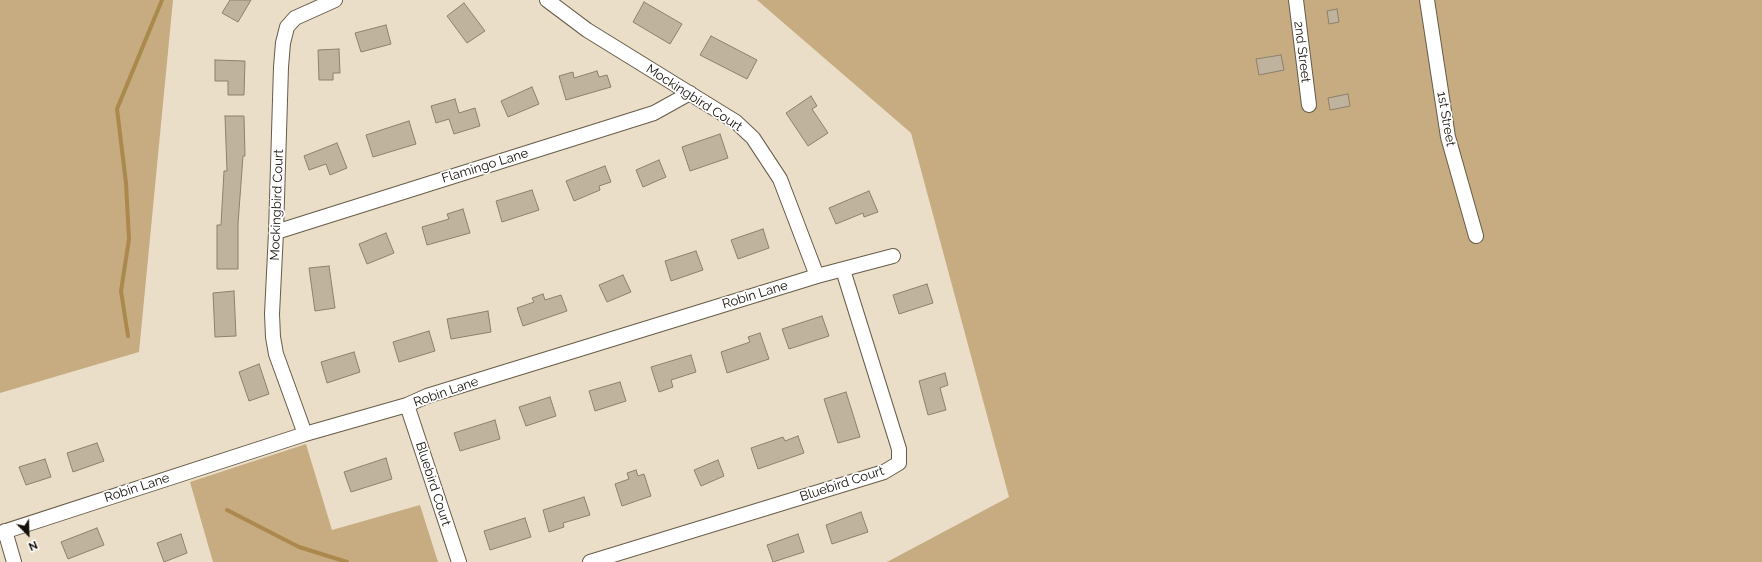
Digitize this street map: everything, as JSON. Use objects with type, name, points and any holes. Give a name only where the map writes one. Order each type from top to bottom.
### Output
[{"type":"street","name":"Mockingbird Court","points":[[305,434],[276,354],[273,337],[272,314],[281,67],[283,43],[287,27],[295,18],[335,0]]},
{"type":"street","name":"Mockingbird Court","points":[[548,0],[587,30],[736,122],[753,138],[780,179],[817,276]]},
{"type":"street","name":"2nd Street","points":[[1296,0],[1309,104]]},
{"type":"street","name":"1st Street","points":[[1427,0],[1448,136],[1476,236]]},
{"type":"street","name":"Flamingo Lane","points":[[276,232],[654,113],[690,93]]},
{"type":"street","name":"Robin Lane","points":[[3,532],[305,434],[407,405],[427,396],[817,276],[893,256]]},
{"type":"street","name":"Bluebird Court","points":[[590,562],[884,472],[899,463],[899,449],[843,270]]},
{"type":"street","name":"Bluebird Court","points":[[407,405],[459,562]]},
{"type":"street","points":[[3,532],[14,562]]},
{"type":"shaded area","points":[[0,0],[173,0],[139,352],[0,393]]},
{"type":"shaded area","points":[[757,0],[1762,0],[1762,562],[887,562],[1009,497],[911,133]]},
{"type":"shaded area","points":[[306,444],[332,530],[420,505],[438,562],[213,562],[190,482]]},
{"type":"building","points":[[230,0],[251,0],[238,22],[222,13]]},
{"type":"building","points":[[644,2],[682,24],[670,44],[633,22]]},
{"type":"building","points":[[464,3],[485,31],[467,43],[447,16]]},
{"type":"building","points":[[1337,9],[1339,22],[1329,24],[1327,11]]},
{"type":"building","points":[[386,25],[391,44],[361,52],[355,33]]},
{"type":"building","points":[[711,36],[757,60],[747,79],[700,55]]},
{"type":"building","points":[[339,49],[340,73],[333,73],[333,80],[319,80],[318,50]]},
{"type":"building","points":[[1281,55],[1284,70],[1259,75],[1256,59]]},
{"type":"building","points":[[215,60],[245,61],[244,95],[228,95],[228,81],[215,81]]},
{"type":"building","points":[[597,71],[599,77],[607,75],[611,87],[566,100],[559,76],[573,72],[574,78]]},
{"type":"building","points":[[532,87],[539,104],[508,117],[501,101]]},
{"type":"building","points":[[1348,94],[1350,106],[1330,110],[1328,98]]},
{"type":"building","points":[[811,96],[817,106],[812,109],[828,133],[808,146],[786,113]]},
{"type":"building","points":[[455,99],[459,113],[475,108],[480,126],[454,134],[449,119],[436,123],[431,106]]},
{"type":"building","points":[[225,116],[244,116],[245,156],[243,156],[238,224],[238,269],[217,269],[217,225],[221,225],[224,171],[227,171]]},
{"type":"building","points":[[409,121],[416,144],[373,157],[366,135]]},
{"type":"building","points":[[720,134],[728,158],[690,171],[682,147]]},
{"type":"building","points":[[337,143],[347,168],[330,175],[326,164],[309,170],[304,156]]},
{"type":"building","points":[[659,160],[666,177],[643,187],[636,170]]},
{"type":"building","points":[[605,166],[611,182],[599,186],[600,190],[574,201],[566,181]]},
{"type":"building","points":[[532,190],[539,210],[502,222],[496,201]]},
{"type":"building","points":[[869,191],[878,212],[864,217],[863,213],[836,224],[829,208]]},
{"type":"building","points":[[463,209],[470,233],[427,245],[422,227],[449,219],[447,214]]},
{"type":"building","points":[[763,229],[769,248],[738,259],[731,240]]},
{"type":"building","points":[[386,233],[394,253],[367,264],[359,244]]},
{"type":"building","points":[[696,251],[703,270],[671,281],[665,261]]},
{"type":"building","points":[[329,266],[335,308],[315,311],[309,268]]},
{"type":"building","points":[[623,275],[631,292],[607,302],[599,285]]},
{"type":"building","points":[[927,284],[933,303],[899,314],[893,295]]},
{"type":"building","points":[[234,291],[236,336],[215,337],[213,293]]},
{"type":"building","points":[[543,294],[545,300],[561,295],[567,311],[523,326],[517,308],[534,302],[532,298]]},
{"type":"building","points":[[488,311],[491,332],[451,339],[447,319]]},
{"type":"building","points":[[822,316],[829,336],[789,349],[782,329]]},
{"type":"building","points":[[429,331],[435,351],[399,362],[393,342]]},
{"type":"building","points":[[760,333],[769,359],[727,373],[721,352],[750,342],[748,337]]},
{"type":"building","points":[[354,352],[360,372],[327,383],[321,362]]},
{"type":"building","points":[[691,355],[696,372],[671,380],[673,387],[659,392],[651,367]]},
{"type":"building","points":[[259,364],[269,394],[249,401],[239,372]]},
{"type":"building","points":[[945,373],[948,385],[940,388],[946,410],[928,415],[919,381]]},
{"type":"building","points":[[620,382],[626,401],[595,411],[589,391]]},
{"type":"building","points":[[846,392],[860,437],[838,443],[824,399]]},
{"type":"building","points":[[550,397],[556,416],[526,426],[519,407]]},
{"type":"building","points":[[495,420],[500,439],[460,451],[454,433]]},
{"type":"building","points":[[798,436],[804,453],[758,469],[751,448],[783,437],[785,441]]},
{"type":"building","points":[[97,443],[104,461],[73,472],[67,453]]},
{"type":"building","points":[[386,458],[392,479],[351,492],[344,472]]},
{"type":"building","points":[[45,459],[51,477],[26,485],[19,467]]},
{"type":"building","points":[[718,460],[724,476],[701,486],[694,470]]},
{"type":"building","points":[[636,470],[638,476],[644,474],[651,496],[622,506],[615,484],[629,479],[627,473]]},
{"type":"building","points":[[584,497],[590,515],[563,523],[564,527],[549,532],[543,510]]},
{"type":"building","points":[[861,512],[868,532],[832,544],[826,525]]},
{"type":"building","points":[[525,518],[531,537],[490,550],[484,531]]},
{"type":"building","points":[[97,528],[104,545],[68,559],[61,542]]},
{"type":"building","points":[[181,534],[187,553],[164,562],[157,543]]},
{"type":"building","points":[[798,534],[804,552],[773,562],[767,545]]},
{"type":"waterway","points":[[128,336],[121,291],[129,239],[126,183],[117,109],[162,0]]},
{"type":"waterway","points":[[227,510],[299,547],[347,562]]}]
